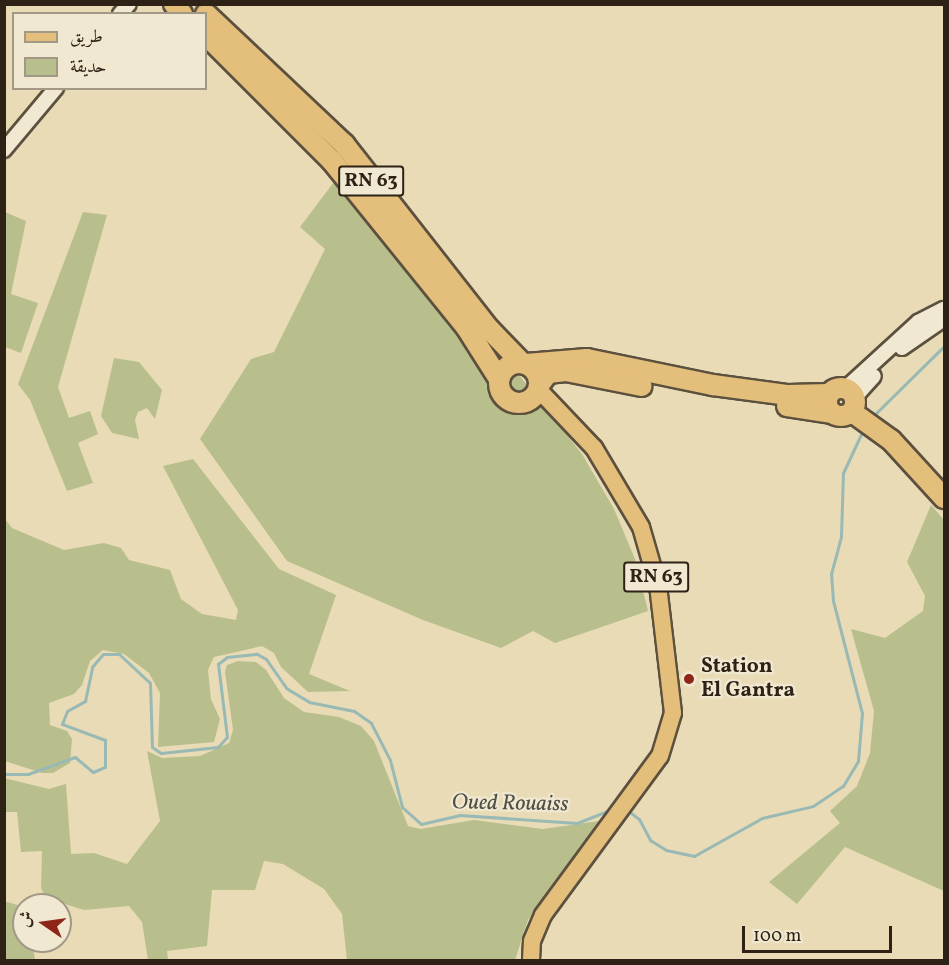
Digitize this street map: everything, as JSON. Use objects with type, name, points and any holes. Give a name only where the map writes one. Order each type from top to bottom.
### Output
[{"type":"highway","name":"RN 63","points":[[207,16],[344,144],[475,312],[524,363],[536,372],[539,387],[530,400],[516,403],[504,396],[500,379],[466,327],[332,161],[207,36]]},
{"type":"highway","points":[[500,379],[509,366],[587,359],[712,385],[798,395],[856,408],[945,479]]},
{"type":"highway","points":[[539,387],[548,373],[566,370],[699,396],[856,408],[945,498]]},
{"type":"main road","name":"RN 63","points":[[531,960],[532,941],[543,915],[609,830],[660,756],[673,713],[658,586],[627,497],[594,448],[539,387]]},
{"type":"street","points":[[4,150],[54,90]]},
{"type":"street","points":[[856,408],[918,322],[945,309]]},
{"type":"street","points":[[856,408],[905,346],[945,319]]},
{"type":"green space","points":[[340,174],[516,371],[582,454],[614,509],[635,559],[648,611],[555,643],[533,631],[501,648],[423,620],[287,561],[200,439],[251,359],[274,352],[325,249],[300,227]]},
{"type":"green space","points":[[5,212],[26,221],[11,294],[38,303],[21,353],[5,347]]},
{"type":"green space","points":[[83,212],[107,215],[58,387],[69,418],[90,411],[98,434],[78,443],[93,483],[67,491],[30,400],[18,384]]},
{"type":"green space","points":[[114,358],[139,362],[162,390],[155,419],[147,408],[138,412],[135,420],[139,439],[112,433],[101,416]]},
{"type":"green space","points":[[193,459],[279,569],[336,595],[309,674],[350,691],[308,692],[281,667],[274,653],[262,646],[214,657],[208,670],[211,699],[220,719],[214,742],[158,747],[160,693],[149,673],[124,654],[103,650],[90,661],[82,685],[74,694],[49,703],[50,725],[67,731],[72,739],[70,763],[53,773],[42,773],[5,761],[5,519],[12,528],[64,550],[104,543],[121,548],[129,560],[170,570],[181,599],[202,614],[236,620],[238,610],[163,466]]},
{"type":"green space","points":[[931,505],[944,520],[944,891],[845,847],[797,904],[769,882],[840,823],[830,811],[857,786],[870,753],[874,711],[851,629],[885,638],[923,611],[925,596],[907,562]]},
{"type":"green space","points":[[238,661],[256,662],[266,670],[284,698],[304,712],[339,717],[361,726],[374,741],[408,826],[420,829],[474,820],[543,829],[606,820],[528,920],[515,960],[347,960],[342,914],[324,889],[283,864],[264,861],[255,890],[212,890],[207,946],[167,951],[168,960],[148,960],[142,922],[129,906],[84,910],[72,906],[72,893],[44,893],[41,888],[42,851],[21,852],[17,812],[5,812],[4,778],[49,789],[66,784],[71,854],[94,853],[127,864],[160,821],[147,751],[162,758],[200,756],[229,743],[233,730],[225,672],[227,665]]},
{"type":"green space","points":[[4,901],[12,903],[12,953],[34,953],[35,960],[5,960]]},
{"type":"waterway","name":"Oued Rouaiss","points":[[872,417],[944,346]]},
{"type":"waterway","name":"Oued Rouaiss","points":[[626,809],[639,819],[650,840],[666,850],[694,856],[762,818],[813,806],[843,786],[858,761],[862,713],[833,601],[831,574],[841,536],[843,473],[863,430]]},
{"type":"waterway","name":"Oued Rouaiss","points":[[4,774],[28,774],[75,757],[93,772],[105,767],[105,740],[62,724],[67,711],[85,701],[92,667],[103,654],[119,654],[150,683],[152,747],[161,753],[218,747],[227,737],[218,664],[227,657],[257,654],[266,659],[286,688],[309,702],[354,711],[371,723],[390,760],[402,807],[421,824],[460,815],[577,823],[615,808]]},
{"type":"place","name":"Station El Gantra","points":[[689,679]]}]
